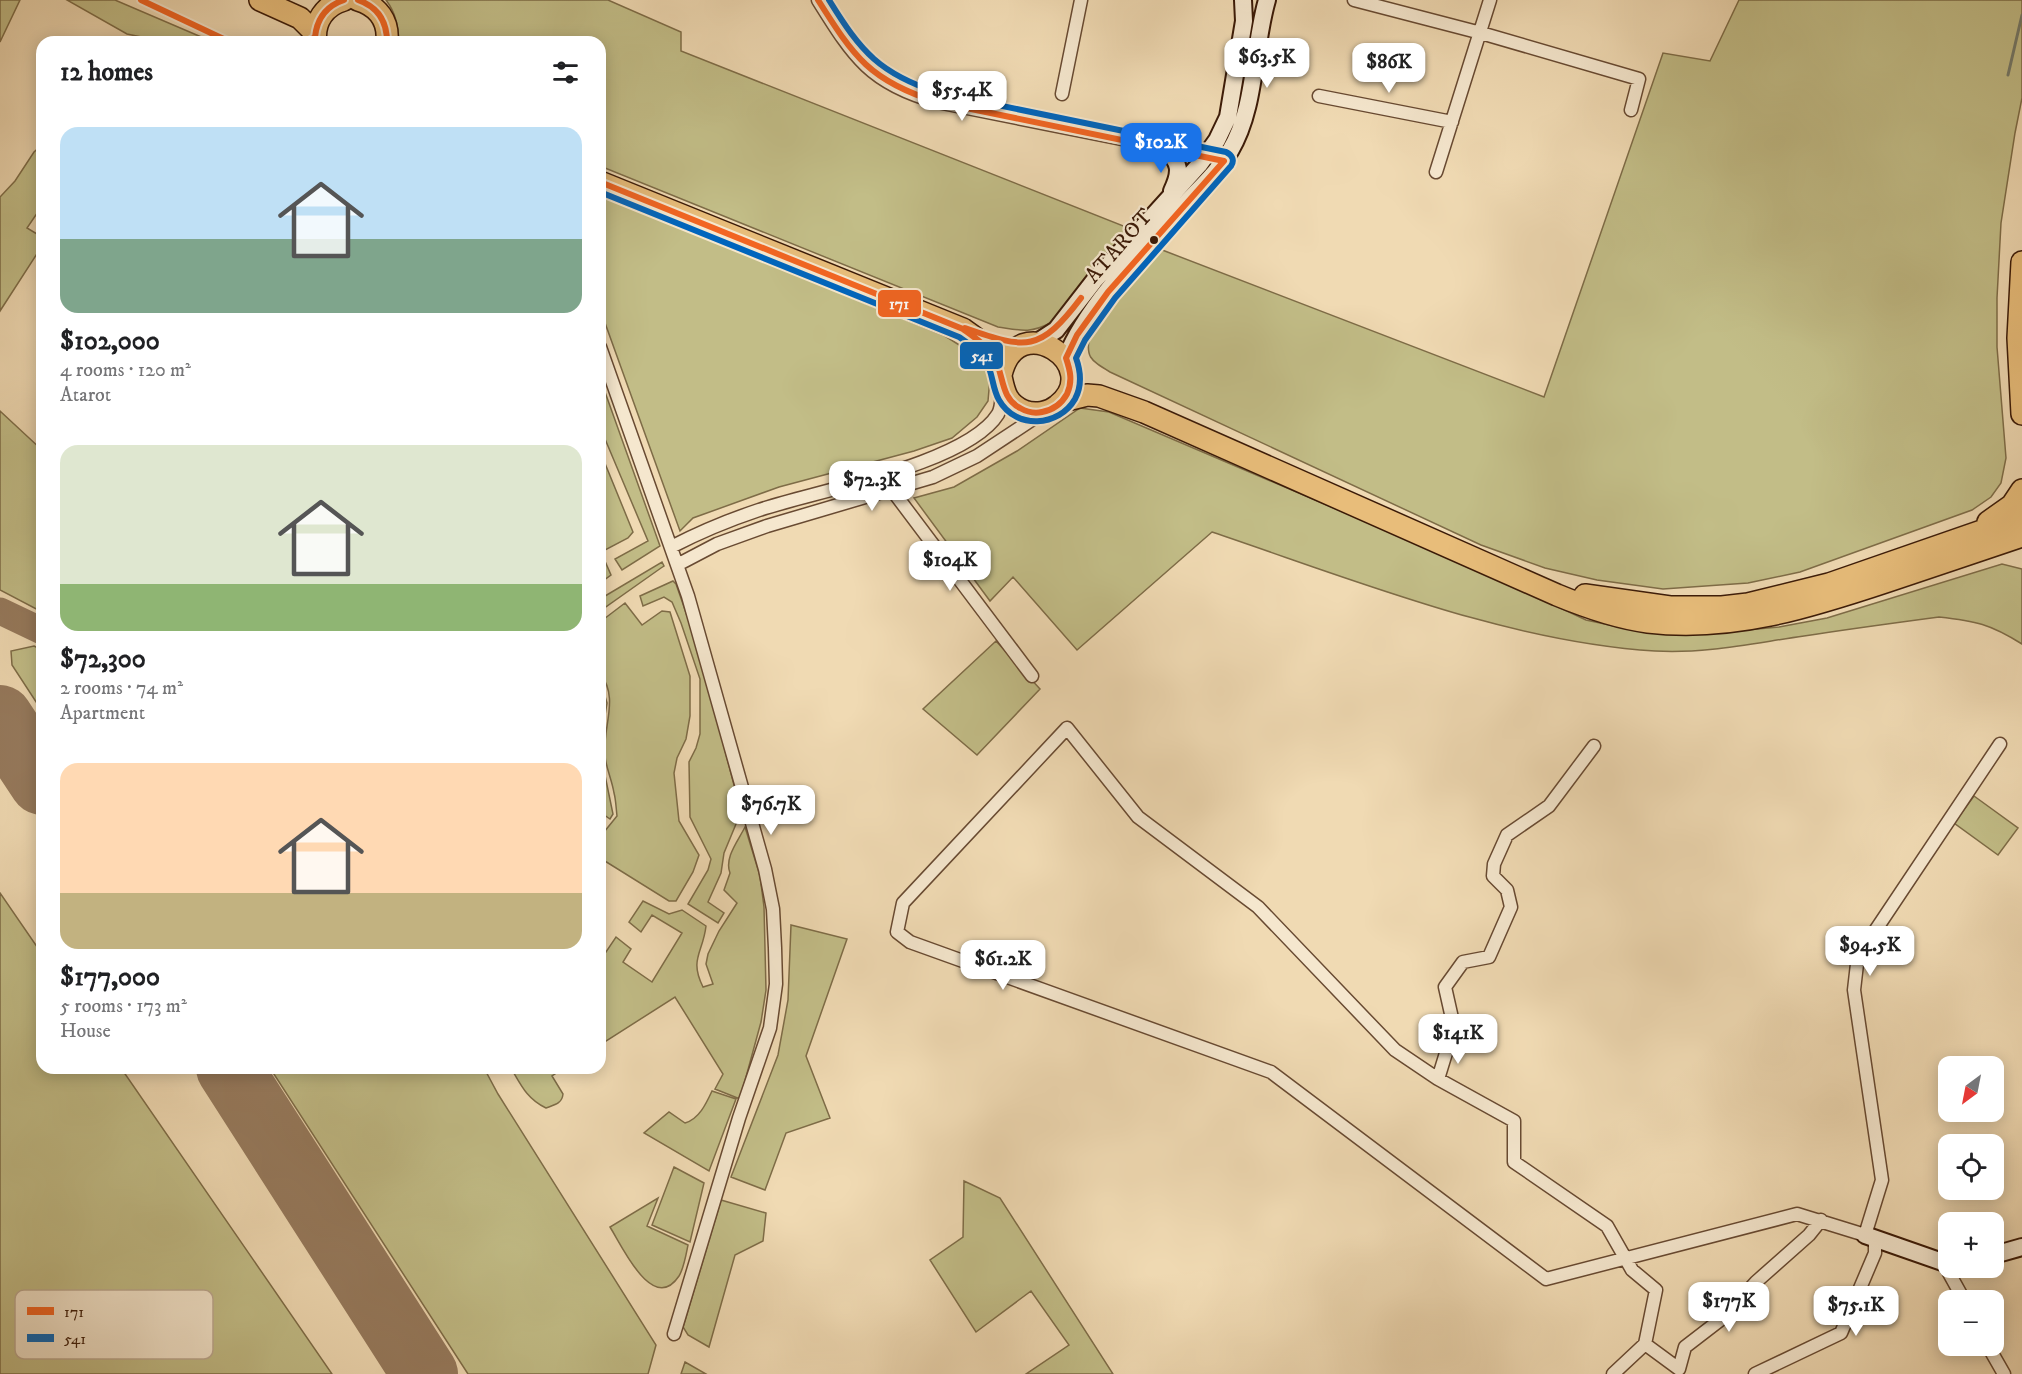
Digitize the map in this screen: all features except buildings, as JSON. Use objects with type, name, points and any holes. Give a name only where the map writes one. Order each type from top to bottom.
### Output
[{"type":"highway","points":[[260,0],[300,18],[315,36]]},
{"type":"highway","points":[[284,0],[301,5],[336,3]]},
{"type":"highway","points":[[366,2],[380,14],[385,24],[386,36]]},
{"type":"highway","points":[[316,36],[319,19],[336,3]]},
{"type":"highway","points":[[606,184],[963,329],[987,347],[998,363],[1002,382],[1013,405],[1022,410],[1042,413],[1054,409],[1063,401],[1071,383],[1067,361]]},
{"type":"highway","points":[[2022,262],[2018,339],[2022,414]]},
{"type":"highway","points":[[947,322],[992,338],[1053,347],[1086,377],[1144,412]]},
{"type":"highway","points":[[1002,382],[1008,357],[1030,344]]},
{"type":"highway","points":[[1063,401],[1087,395],[1099,396],[1144,412],[1584,606],[1647,622],[1695,624],[1750,620],[1805,607],[1963,547],[2022,517]]},
{"type":"highway","points":[[1963,547],[2012,505],[2022,490]]},
{"type":"highway","points":[[1963,547],[2022,536]]},
{"type":"highway","points":[[1963,547],[2022,549]]},
{"type":"street","points":[[818,0],[842,38],[863,64],[888,84],[903,91],[937,102],[1224,160]]},
{"type":"street","points":[[1062,94],[1081,0]]},
{"type":"street","name":"ATAROT","points":[[1030,344],[1056,330],[1094,281],[1206,156],[1217,140],[1228,117],[1244,21],[1243,0]]},
{"type":"street","name":"ATAROT","points":[[1067,361],[1077,335],[1107,292],[1224,160],[1244,122],[1267,0]]},
{"type":"street","points":[[1436,172],[1490,0]]},
{"type":"street","points":[[1362,1],[1640,79],[1631,110]]},
{"type":"street","points":[[1319,96],[1452,122]]},
{"type":"street","points":[[1164,148],[1173,155],[1179,172],[1170,196]]},
{"type":"street","points":[[606,364],[688,596],[765,869],[773,909],[776,984],[771,1028],[739,1118],[674,1334]]},
{"type":"street","points":[[671,547],[710,528],[753,512],[908,467],[946,452],[982,431],[993,420],[999,412],[1002,382]]},
{"type":"street","points":[[677,565],[717,544],[767,526],[933,477],[976,456],[1042,413]]},
{"type":"street","points":[[892,490],[1032,676]]},
{"type":"street","points":[[1613,1374],[1645,1344],[1656,1290],[1632,1270],[1624,1258],[1607,1226],[1514,1162],[1514,1121],[1438,1078],[1395,1050],[1258,907],[1138,817],[1067,728],[903,903],[897,932],[910,942],[1271,1072],[1546,1279],[1624,1258],[1797,1214],[1870,1236],[1938,1261]]},
{"type":"street","points":[[1755,1374],[1841,1333],[1875,1253],[1870,1236],[1882,1180],[1854,990],[1857,964],[1867,943],[2000,744]]},
{"type":"street","points":[[1438,1078],[1454,1027],[1445,987],[1463,962],[1490,957],[1511,907],[1507,890],[1493,876],[1494,864],[1507,835],[1549,806],[1594,746]]},
{"type":"street","points":[[1683,1372],[1685,1347],[1725,1317],[1756,1282],[1809,1235],[1821,1220]]},
{"type":"street","points":[[2004,1252],[2022,1247]]},
{"type":"street","points":[[1645,1344],[1683,1372]]},
{"type":"street","points":[[1994,1356],[2004,1374]]},
{"type":"shaded area","points":[[0,0],[20,0],[0,42]]},
{"type":"shaded area","points":[[67,0],[115,0],[199,36],[136,36],[127,34]]},
{"type":"shaded area","points":[[386,0],[608,0],[681,32],[681,51],[1131,229],[1050,323],[1030,330],[998,327],[606,168],[606,36],[398,36],[392,10]]},
{"type":"shaded area","points":[[1739,0],[2022,0],[2022,98],[2001,223],[1997,298],[1997,347],[2006,458],[2001,483],[1991,497],[1972,510],[1800,572],[1748,583],[1663,589],[1597,580],[1545,568],[1481,545],[1110,372],[1091,357],[1088,348],[1090,333],[1157,248],[1544,397],[1663,53],[1710,61]]},
{"type":"shaded area","points":[[36,150],[36,215],[27,228],[36,233],[36,255],[0,311],[0,197],[15,181]]},
{"type":"shaded area","points":[[606,196],[945,336],[983,360],[990,378],[988,401],[977,417],[952,438],[914,451],[779,487],[693,518],[680,531],[606,326]]},
{"type":"shaded area","points":[[606,395],[660,546],[622,570],[615,559],[648,541],[606,441]]},
{"type":"shaded area","points":[[1080,408],[1109,412],[1486,573],[1586,620],[1633,630],[1713,633],[1779,627],[1827,618],[2002,564],[2022,569],[2022,644],[1982,624],[1939,617],[1711,649],[1674,652],[1599,645],[1543,635],[1430,606],[1212,532],[1077,650],[1013,577],[990,601],[914,498],[954,487],[1017,451]]},
{"type":"shaded area","points":[[0,411],[36,444],[36,609],[0,590]]},
{"type":"shaded area","points":[[606,466],[633,532],[628,538],[606,549]]},
{"type":"shaded area","points":[[662,562],[664,566],[606,607],[606,595]]},
{"type":"shaded area","points":[[606,564],[611,575],[606,579]]},
{"type":"shaded area","points":[[673,581],[699,650],[741,812],[724,853],[721,873],[708,902],[724,913],[718,923],[688,904],[708,870],[711,859],[690,817],[689,762],[700,734],[700,679],[672,602],[664,597],[643,606],[640,596]]},
{"type":"shaded area","points":[[625,603],[642,625],[662,611],[670,612],[690,676],[690,716],[686,739],[677,758],[674,773],[679,821],[699,855],[693,872],[676,901],[669,901],[606,862],[606,830],[617,816],[615,796],[606,760],[610,703],[606,683],[606,617]]},
{"type":"shaded area","points":[[996,641],[1040,689],[977,755],[923,709]]},
{"type":"shaded area","points":[[36,647],[36,702],[12,665],[11,651]]},
{"type":"shaded area","points":[[606,780],[613,814],[610,819],[606,816]]},
{"type":"shaded area","points":[[1974,796],[2018,828],[1998,855],[1954,823]]},
{"type":"shaded area","points":[[745,827],[760,876],[764,907],[766,990],[761,1022],[740,1099],[715,1089],[723,1074],[675,997],[606,1041],[606,952],[616,937],[631,949],[623,962],[652,982],[682,933],[652,915],[641,932],[629,922],[643,901],[669,914],[682,910],[706,926],[697,969],[703,987],[713,984],[706,964],[708,954],[719,931],[737,903],[724,890],[730,873],[730,856]]},
{"type":"shaded area","points":[[0,893],[36,945],[36,1074],[125,1074],[332,1374],[0,1374]]},
{"type":"shaded area","points":[[791,925],[847,939],[806,1056],[830,1118],[786,1133],[765,1190],[731,1177],[778,1055],[788,1000]]},
{"type":"shaded area","points":[[274,1074],[487,1074],[656,1345],[648,1374],[468,1374]]},
{"type":"shaded area","points":[[515,1074],[555,1074],[552,1076],[563,1094],[557,1104],[546,1108],[525,1091]]},
{"type":"shaded area","points":[[712,1091],[736,1099],[709,1171],[644,1133],[669,1112],[685,1123],[690,1121],[702,1110]]},
{"type":"shaded area","points":[[674,1167],[704,1183],[690,1242],[652,1225]]},
{"type":"shaded area","points":[[964,1181],[1000,1198],[1113,1374],[1026,1374],[1069,1345],[1031,1291],[976,1332],[930,1260],[963,1237]]},
{"type":"shaded area","points":[[658,1198],[647,1226],[688,1245],[679,1276],[669,1286],[659,1287],[649,1283],[639,1273],[610,1227]]},
{"type":"shaded area","points":[[721,1200],[766,1213],[763,1241],[735,1255],[709,1347],[688,1335],[683,1327]]},
{"type":"shaded area","points":[[685,1362],[706,1374],[681,1374]]},
{"type":"waterway","points":[[2008,75],[2022,15]]},
{"type":"taxiway","points":[[0,611],[36,628]]},
{"type":"runway","points":[[0,718],[36,773]]},
{"type":"runway","points":[[233,1074],[425,1374]]},
{"type":"transit line","name":"171","points":[[141,0],[217,36]]},
{"type":"transit line","name":"171","points":[[315,36],[320,19],[327,9],[344,0]]},
{"type":"transit line","name":"171","points":[[358,0],[376,11],[383,21],[387,36]]},
{"type":"transit line","name":"171","points":[[606,184],[963,329],[984,345],[994,357],[1006,392],[1014,404],[1025,411],[1036,413],[1050,410],[1060,403],[1069,389],[1070,376],[1066,358],[1077,335],[1108,292],[1224,161],[937,102],[914,94],[879,76],[866,64],[842,37],[818,0]]},
{"type":"transit line","name":"541","points":[[606,194],[959,337],[984,357],[999,400],[1006,410],[1016,416],[1026,420],[1048,420],[1068,408],[1079,389],[1080,374],[1076,358],[1085,340],[1115,298],[1231,166],[1233,162],[1231,156],[1226,152],[939,93],[919,86],[901,78],[874,59],[851,34],[829,0]]},
{"type":"transit line","name":"171","points":[[965,328],[1004,340],[1031,342],[1054,329],[1081,298]]}]
